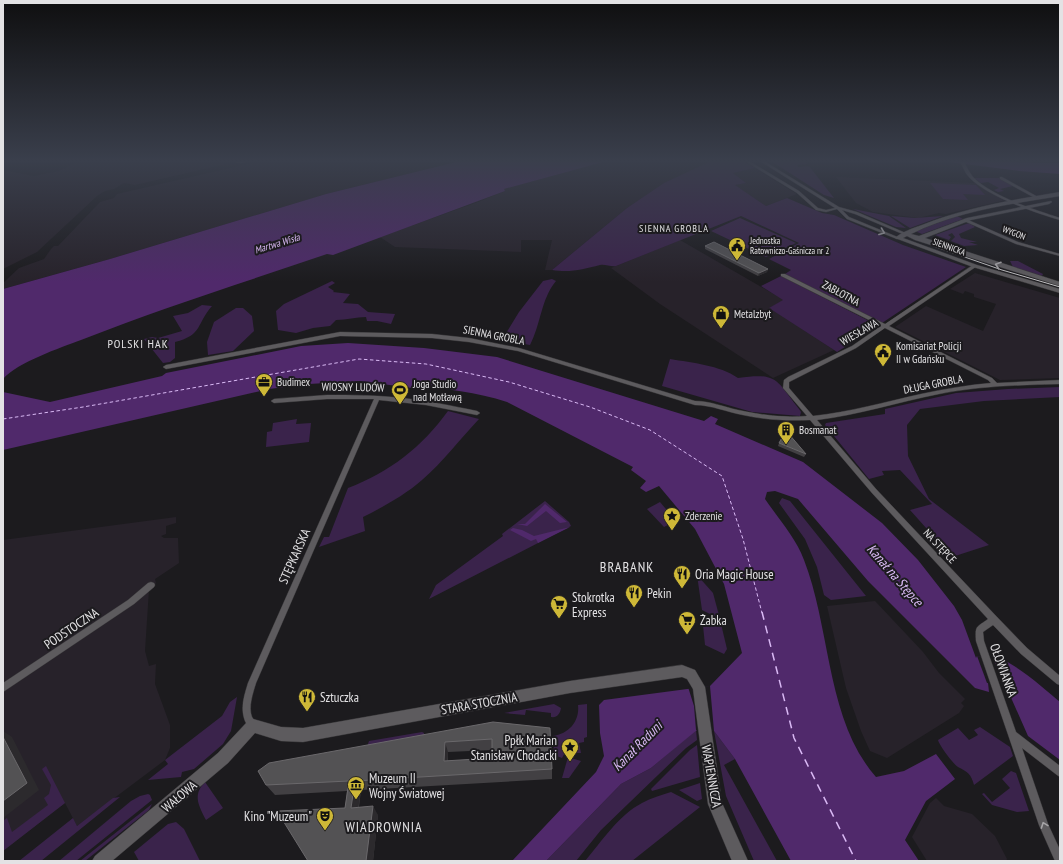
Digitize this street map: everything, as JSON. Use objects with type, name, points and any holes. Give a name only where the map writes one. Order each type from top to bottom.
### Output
[{"type":"street","points":[[808,201],[817,209],[826,211],[838,208]]},
{"type":"street","name":"SIENNICKA","points":[[827,201],[838,208],[848,218],[898,238],[975,266],[1060,291]]},
{"type":"street","points":[[898,238],[959,214],[1012,201]]},
{"type":"street","points":[[1014,201],[1060,219]]},
{"type":"street","points":[[910,242],[967,219],[1052,201]]},
{"type":"street","name":"SIENNICKA","points":[[838,208],[856,213],[906,234],[1060,284]]},
{"type":"street","points":[[959,214],[967,219]]},
{"type":"street","name":"WYGON","points":[[967,219],[1017,243],[1060,255]]},
{"type":"street","name":"WIESŁAWA","points":[[811,418],[789,393],[786,388],[786,381],[854,347],[885,328],[975,266]]},
{"type":"street","name":"ZABŁOTNA","points":[[783,275],[885,328],[990,379],[995,384]]},
{"type":"street","name":"SIENNA GROBLA","points":[[166,367],[340,334],[443,337],[477,341],[519,350],[695,403],[703,403],[770,418],[811,418]]},
{"type":"street","name":"DŁUGA GROBLA","points":[[811,418],[941,391],[995,384],[1060,382]]},
{"type":"street","name":"WIOSNY LUDÓW","points":[[274,401],[314,396],[378,398],[429,402],[477,414]]},
{"type":"street","name":"STĘPKARSKA","points":[[253,726],[248,720],[246,703],[252,683],[378,398]]},
{"type":"street","name":"NA STĘPCE","points":[[811,418],[874,492],[994,620],[1024,651],[1060,681]]},
{"type":"street","name":"PODSTOCZNA","points":[[3,688],[131,602],[151,584]]},
{"type":"street","name":"OŁOWIANKA","points":[[994,620],[979,630],[980,641],[1044,824],[1060,861]]},
{"type":"street","name":"STARA STOCZNIA","points":[[253,726],[281,734],[303,735],[570,687],[675,671],[682,671],[691,674],[699,686]]},
{"type":"street","name":"WAPIENNICZA","points":[[699,686],[715,804],[740,861]]},
{"type":"street","name":"WAŁOWA","points":[[100,861],[223,758],[253,726]]},
{"type":"street","points":[[1013,736],[1060,772]]},
{"type":"shaded area","points":[[3,201],[91,201],[37,252],[3,269]]},
{"type":"shaded area","points":[[302,201],[110,259],[3,289],[3,283],[19,268],[44,259],[51,249],[54,246],[58,246],[100,202]]},
{"type":"shaded area","points":[[637,201],[552,270],[545,270],[552,240],[521,240],[521,252],[395,247],[380,237],[478,202]]},
{"type":"shaded area","points":[[637,201],[759,201],[766,206],[778,201],[795,201],[822,213],[834,215],[903,245],[966,267],[882,323],[785,274],[791,270],[769,259],[799,243],[741,216],[616,266],[602,265],[571,271],[552,270]]},
{"type":"shaded area","points":[[759,201],[778,201],[766,206]]},
{"type":"shaded area","points":[[855,201],[1000,201],[946,214],[939,213],[918,218],[873,212]]},
{"type":"shaded area","points":[[853,209],[889,216],[906,228],[896,227]]},
{"type":"shaded area","points":[[891,216],[915,218],[943,216],[910,228]]},
{"type":"shaded area","points":[[957,216],[963,219],[922,234],[915,231]]},
{"type":"shaded area","points":[[740,218],[796,243],[766,257],[711,231]]},
{"type":"shaded area","points":[[969,223],[975,227],[959,234],[961,238],[977,242],[969,242],[978,245],[964,246],[951,241],[955,237],[952,233],[948,235],[951,237],[949,240],[935,235]]},
{"type":"shaded area","points":[[680,240],[784,300],[770,308],[834,350],[773,378],[660,304],[611,268]]},
{"type":"shaded area","points":[[1010,261],[1018,261],[1043,274],[1042,276],[1013,267]]},
{"type":"shaded area","points":[[975,273],[1060,298],[1060,378],[1000,380],[895,327],[926,306],[983,331],[996,304],[974,297],[974,294],[965,291],[963,294],[950,289]]},
{"type":"shaded area","points":[[781,276],[875,324],[876,327],[837,352],[769,308],[783,300],[761,286]]},
{"type":"shaded area","points":[[552,279],[556,281],[547,296],[537,329],[530,345],[502,340],[519,312],[543,281]]},
{"type":"shaded area","points":[[332,281],[335,283],[328,287],[334,291],[333,292],[350,294],[343,303],[358,304],[368,312],[395,314],[391,324],[377,321],[367,321],[366,317],[362,317],[336,320],[330,326],[313,328],[296,333],[278,330],[276,311],[284,304]]},
{"type":"shaded area","points":[[202,305],[212,306],[195,332],[184,339],[175,342],[175,358],[170,362],[163,363],[144,339],[152,337],[158,338],[182,331],[173,316],[188,313]]},
{"type":"shaded area","points":[[236,308],[243,308],[252,316],[254,331],[233,351],[208,355],[207,342],[214,322]]},
{"type":"shaded area","points":[[670,359],[714,367],[738,378],[761,376],[775,380],[801,412],[800,416],[752,412],[662,386]]},
{"type":"shaded area","points":[[1060,387],[1060,397],[984,401],[920,409],[907,425],[908,456],[929,499],[989,545],[952,557],[910,510],[932,504],[900,470],[882,471],[884,475],[869,479],[825,425],[826,423],[885,414],[885,409],[956,393]]},
{"type":"shaded area","points":[[448,411],[479,419],[422,480],[394,500],[363,517],[365,531],[319,547],[324,537],[329,537],[348,488],[378,474],[404,457],[427,436]]},
{"type":"shaded area","points":[[297,419],[296,424],[311,423],[309,442],[266,447],[267,432],[272,431],[273,423]]},
{"type":"shaded area","points":[[782,498],[790,501],[866,596],[831,600],[824,595],[817,567],[805,539],[779,503]]},
{"type":"shaded area","points":[[545,501],[569,522],[571,526],[429,599],[436,585],[503,536],[502,534]]},
{"type":"shaded area","points":[[660,502],[676,521],[664,527],[647,509]]},
{"type":"shaded area","points":[[176,517],[176,523],[166,526],[166,534],[161,536],[164,538],[178,538],[179,563],[155,579],[156,583],[149,590],[145,651],[149,666],[156,664],[155,684],[170,725],[170,748],[165,760],[77,826],[65,803],[3,851],[3,540]]},
{"type":"shaded area","points":[[697,575],[713,593],[720,619],[702,610]]},
{"type":"shaded area","points":[[875,601],[923,652],[939,673],[965,699],[961,703],[964,706],[959,713],[887,758],[870,751],[861,731],[846,688],[827,606]]},
{"type":"shaded area","points":[[702,616],[721,624],[727,649],[724,654],[705,645]]},
{"type":"shaded area","points":[[237,697],[231,731],[223,744],[194,769],[182,772],[181,777],[148,780],[168,764],[165,760],[222,716],[230,702]]},
{"type":"shaded area","points":[[554,704],[561,708],[559,714],[555,717],[551,717],[551,713],[526,710],[525,715],[504,713]]},
{"type":"shaded area","points":[[587,704],[587,737],[584,738],[584,742],[579,743],[581,753],[574,753],[568,747],[562,758],[554,755],[553,736],[564,733],[568,730],[575,722],[577,717],[578,705]]},
{"type":"shaded area","points":[[980,727],[1010,747],[1013,756],[974,785],[969,774],[953,763],[938,740],[958,728],[969,740],[978,735],[974,730]]},
{"type":"shaded area","points":[[696,730],[697,740],[686,748],[601,830],[576,861],[546,861],[621,784],[651,768]]},
{"type":"shaded area","points":[[714,731],[735,759],[724,765],[777,861],[754,861],[726,796]]},
{"type":"shaded area","points":[[422,732],[424,733],[424,739],[366,750],[369,741]]},
{"type":"shaded area","points":[[697,745],[700,777],[652,791],[651,789],[690,750]]},
{"type":"shaded area","points":[[568,757],[581,761],[569,778],[562,778]]},
{"type":"shaded area","points":[[46,766],[65,803],[3,851],[3,821],[7,818],[12,832],[48,805],[44,798],[49,794],[51,785],[42,769]]},
{"type":"shaded area","points":[[1011,771],[1016,773],[1029,811],[1017,812],[992,805],[982,794],[984,793],[992,802],[1010,788],[1002,779]]},
{"type":"shaded area","points":[[205,782],[223,808],[206,820],[198,801],[199,791]]},
{"type":"shaded area","points":[[700,783],[702,799],[697,801],[679,790]]},
{"type":"shaded area","points":[[671,792],[700,807],[632,861],[585,861],[611,829],[626,814],[645,801]]},
{"type":"shaded area","points":[[148,794],[152,800],[76,861],[59,861],[131,801]]},
{"type":"shaded area","points":[[120,797],[41,861],[19,861],[73,818],[77,826],[113,798]]},
{"type":"shaded area","points":[[936,798],[944,806],[972,814],[995,836],[1007,859],[1006,861],[927,861],[912,837],[930,803]]},
{"type":"shaded area","points":[[152,804],[149,810],[85,861],[80,861]]},
{"type":"shaded area","points":[[176,822],[184,829],[200,861],[139,861],[134,852],[168,824]]},
{"type":"water","name":"Martwa Wisła","points":[[302,201],[477,201],[333,255],[327,254],[142,317],[40,356],[19,367],[3,379],[3,289],[110,259]]},
{"type":"water","points":[[348,343],[424,348],[497,357],[704,421],[711,416],[718,419],[715,424],[803,462],[882,523],[918,560],[954,606],[962,620],[976,658],[977,656],[995,660],[994,657],[1010,663],[1060,702],[1060,760],[1028,736],[1005,684],[988,683],[989,692],[975,688],[868,581],[798,499],[775,491],[767,492],[765,499],[792,536],[804,560],[820,615],[838,701],[847,729],[860,754],[876,777],[904,771],[936,754],[955,779],[926,801],[905,840],[919,861],[791,861],[735,759],[714,731],[697,730],[651,768],[621,784],[546,861],[512,861],[596,772],[604,756],[600,733],[599,705],[604,700],[710,686],[742,653],[724,584],[695,529],[659,486],[646,492],[640,488],[646,481],[631,470],[633,467],[507,402],[473,393],[413,385],[412,388],[360,381],[309,384],[269,389],[3,450],[3,392],[50,402],[162,376],[166,373],[301,346]]},
{"type":"water","points":[[545,504],[567,522],[560,523],[546,511],[527,526],[517,524],[525,524]]},
{"type":"water","points":[[570,527],[538,543],[536,539],[531,541],[510,530],[513,528],[522,530],[534,536]]},
{"type":"pier","points":[[977,656],[993,658],[1004,685],[987,683]]},
{"type":"pier","points":[[710,686],[714,731],[696,730],[694,706],[688,687]]},
{"type":"building","points":[[714,242],[768,269],[759,273],[705,246]]},
{"type":"building","points":[[788,433],[806,454],[779,443],[784,434]]},
{"type":"building","name":"Muzeum II Wojny Światowej","points":[[493,722],[550,728],[552,769],[355,781],[351,808],[373,806],[366,861],[308,861],[277,811],[345,808],[349,781],[266,785],[258,771],[269,763]],"holes":[[[492,739],[492,758],[444,761],[445,742]]]},
{"type":"building","points":[[3,737],[27,783],[3,801]]},
{"type":"ferry route","points":[[3,419],[83,407],[359,359],[426,364],[509,382],[590,407],[650,430],[722,476],[743,539],[762,613]]},
{"type":"ferry route","points":[[762,612],[794,738],[856,861]]},
{"type":"tram line","points":[[936,247],[1002,270],[1060,287]]},
{"type":"place","name":"Jednostka Ratowniczo-Gaśnicza nr 2","points":[[737,261]]},
{"type":"place","name":"Metalzbyt","points":[[721,329]]},
{"type":"place","name":"Komisariat Policji II w Gdańsku","points":[[883,367]]},
{"type":"place","name":"Budimex","points":[[264,397]]},
{"type":"place","name":"Joga Studio nad Motławą","points":[[400,405]]},
{"type":"place","name":"Bosmanat","points":[[786,445]]},
{"type":"place","name":"Zderzenie","points":[[672,531]]},
{"type":"place","name":"Oria Magic House","points":[[682,589]]},
{"type":"place","name":"Pekin","points":[[634,608]]},
{"type":"place","name":"Stokrotka Express","points":[[559,619]]},
{"type":"place","name":"Żabka","points":[[687,635]]},
{"type":"place","name":"Sztuczka","points":[[307,712]]},
{"type":"place","name":"Ppłk Marian Stanisław Chodacki","points":[[570,762]]},
{"type":"place","name":"Muzeum II Wojny Światowej","points":[[356,800]]},
{"type":"place","name":"Kino \"Muzeum\"","points":[[325,831]]},
{"type":"district","name":"SIENNA GROBLA","points":[[674,228]]},
{"type":"district","name":"POLSKI HAK","points":[[138,344]]},
{"type":"district","name":"BRABANK","points":[[627,567]]},
{"type":"district","name":"WIADROWNIA","points":[[384,827]]},
{"type":"water label","name":"Kanał na Stępce","points":[[895,575]]},
{"type":"water label","name":"Kanał Raduni","points":[[637,746]]}]
